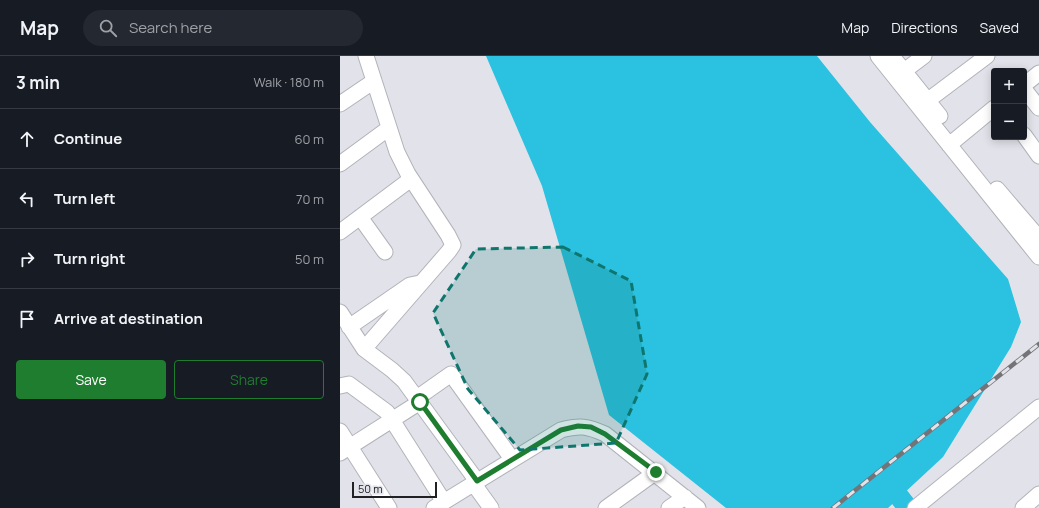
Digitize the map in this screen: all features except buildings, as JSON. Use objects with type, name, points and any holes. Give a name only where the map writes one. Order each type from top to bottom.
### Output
[{"type":"street","points":[[878,56],[954,142],[980,169],[1039,238]]},
{"type":"street","points":[[892,56],[928,101],[954,142],[1039,257]]},
{"type":"street","points":[[904,71],[924,56]]},
{"type":"street","points":[[928,101],[987,56]]},
{"type":"street","points":[[364,349],[450,251],[452,245],[448,235],[411,179],[397,152],[374,81],[371,58]]},
{"type":"street","points":[[1027,83],[1039,73]]},
{"type":"street","points":[[340,104],[374,81]]},
{"type":"street","points":[[1027,93],[1039,108]]},
{"type":"street","points":[[954,142],[991,111]]},
{"type":"street","points":[[340,164],[389,128]]},
{"type":"street","points":[[1027,139],[1039,156]]},
{"type":"street","points":[[340,232],[411,179]]},
{"type":"street","points":[[360,217],[385,252]]},
{"type":"street","points":[[349,327],[410,285],[423,282]]},
{"type":"street","points":[[340,312],[364,349],[392,370],[419,400],[491,508]]},
{"type":"street","points":[[345,450],[393,420],[451,374],[512,460]]},
{"type":"street","points":[[340,386],[349,384],[383,408],[393,420],[439,505],[561,430],[578,426],[591,427],[605,434],[656,472],[698,508]]},
{"type":"street","points":[[915,508],[1039,407]]},
{"type":"street","points":[[340,431],[345,450],[389,508]]},
{"type":"street","points":[[606,508],[656,472]]},
{"type":"street","points":[[1023,508],[1039,494]]},
{"type":"street","points":[[669,508],[685,497]]},
{"type":"highlighted area","points":[[563,247],[631,281],[647,374],[616,443],[520,450],[468,389],[433,313],[476,249]]},
{"type":"water","points":[[486,56],[817,56],[870,122],[1008,279],[1021,322],[1011,347],[943,457],[888,508],[726,508],[609,415],[542,186]]},
{"type":"waterway","points":[[883,476],[908,508]]},
{"type":"railway","points":[[833,508],[1039,344]]},
{"type":"route","points":[[420,402],[477,481],[561,430],[578,426],[591,427],[605,434],[656,472]]}]
